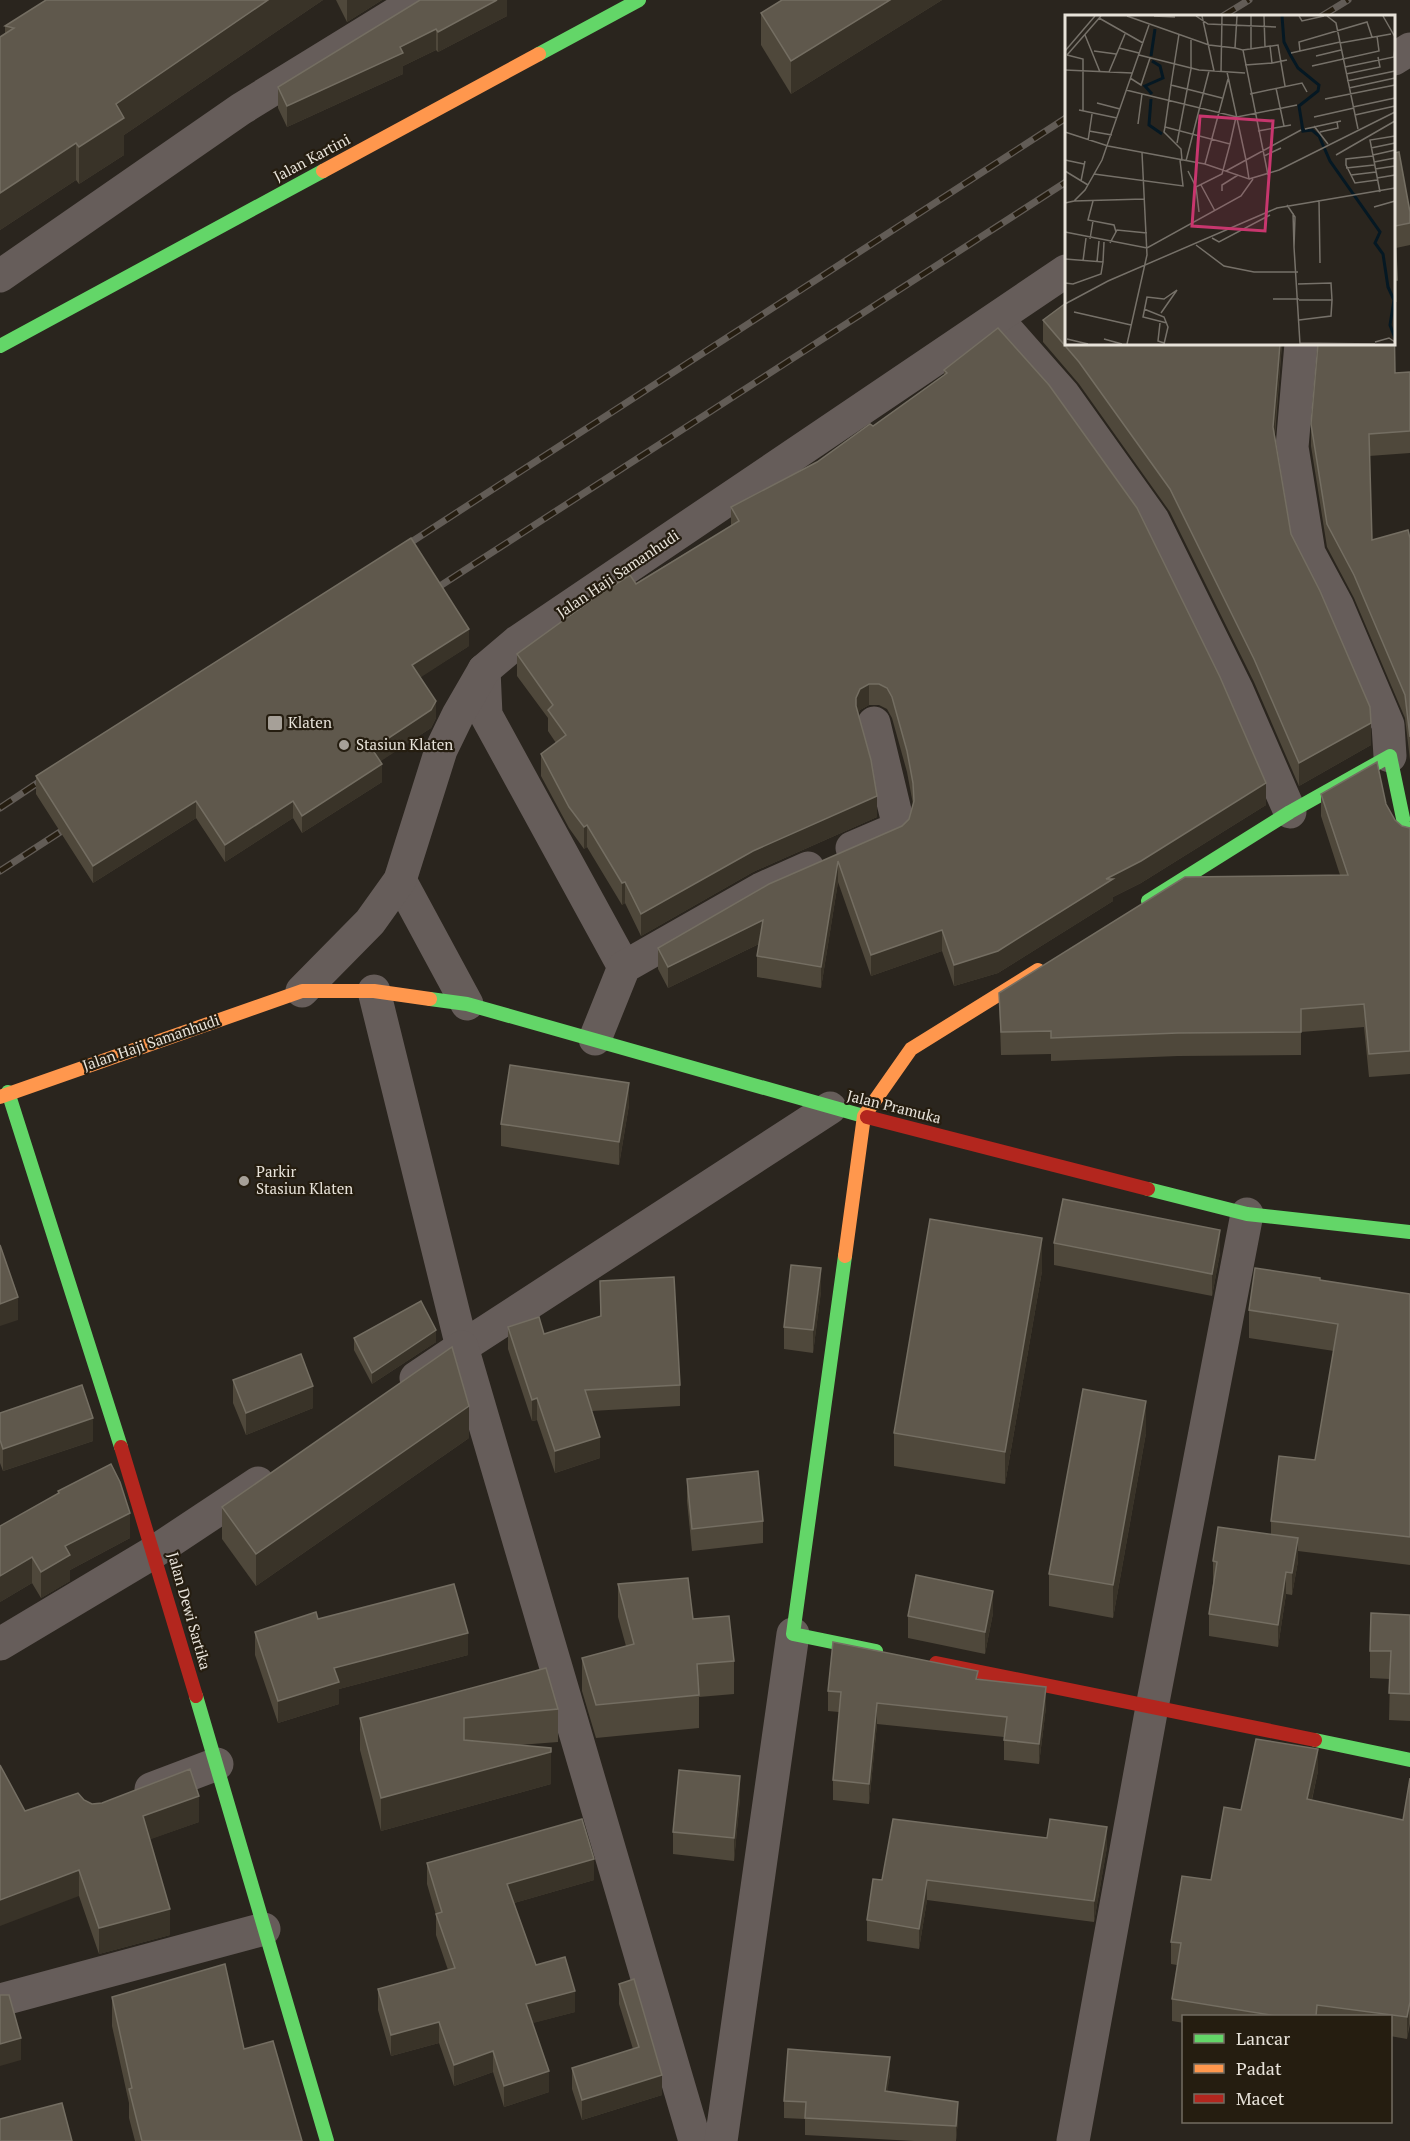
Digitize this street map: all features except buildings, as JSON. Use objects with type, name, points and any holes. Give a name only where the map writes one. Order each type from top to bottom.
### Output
[{"type":"main road","name":"Jalan Kartini","points":[[0,346],[639,0]]},
{"type":"main road","points":[[1140,906],[1290,812],[1390,756],[1404,823],[1410,832]]},
{"type":"main road","points":[[885,1653],[793,1634],[864,1116],[910,1049],[1050,962]]},
{"type":"main road","name":"Jalan Haji Samanhudi","points":[[4,1095],[302,991],[374,991]]},
{"type":"main road","name":"Jalan Pramuka","points":[[374,991],[467,1004],[830,1108],[1247,1214],[1410,1232]]},
{"type":"main road","name":"Jalan Dewi Sartika","points":[[4,1095],[154,1552],[327,2141]]},
{"type":"main road","points":[[920,1660],[1410,1760]]},
{"type":"street","points":[[0,276],[241,109],[418,0]]},
{"type":"street","points":[[1395,58],[1410,49]]},
{"type":"street","name":"Jalan Haji Samanhudi","points":[[302,991],[370,922],[400,880],[441,750],[484,670],[517,642],[997,320],[1065,272]]},
{"type":"street","points":[[997,320],[1064,395],[1153,520],[1237,690],[1290,812]]},
{"type":"street","points":[[1301,345],[1292,447],[1309,553],[1337,605],[1388,725],[1390,756]]},
{"type":"street","points":[[484,670],[486,715],[624,967]]},
{"type":"street","points":[[595,1039],[624,967],[761,888],[894,830],[897,819],[895,805],[874,723]]},
{"type":"street","points":[[400,880],[467,1004]]},
{"type":"street","points":[[374,991],[462,1347],[695,2141]]},
{"type":"street","points":[[393,1393],[830,1108]]},
{"type":"street","points":[[1073,2141],[1152,1707],[1247,1214]]},
{"type":"street","points":[[93,1476],[124,1459]]},
{"type":"street","points":[[0,1644],[154,1552],[284,1466]]},
{"type":"street","points":[[721,2141],[793,1634]]},
{"type":"street","points":[[128,1798],[217,1764]]},
{"type":"street","points":[[0,2000],[264,1929]]},
{"type":"railway","points":[[1225,15],[1249,0]]},
{"type":"railway","points":[[1324,15],[1348,0]]},
{"type":"railway","points":[[399,550],[1065,119]]},
{"type":"railway","points":[[426,595],[1065,183]]},
{"type":"railway","points":[[0,808],[51,774]]},
{"type":"railway","points":[[0,871],[74,823]]},
{"type":"traffic: fast","points":[[539,54],[639,0]]},
{"type":"traffic: fast","points":[[0,346],[323,171]]},
{"type":"traffic: fast","points":[[1148,901],[1290,812],[1390,756],[1404,823],[1410,832]]},
{"type":"traffic: fast","points":[[430,999],[467,1004],[867,1117]]},
{"type":"traffic: fast","points":[[8,1092],[121,1447]]},
{"type":"traffic: fast","points":[[1148,1189],[1247,1214],[1410,1232]]},
{"type":"traffic: fast","points":[[845,1256],[793,1634],[876,1651]]},
{"type":"traffic: fast","points":[[196,1696],[327,2141]]},
{"type":"traffic: fast","points":[[1315,1740],[1410,1760]]},
{"type":"traffic: slow","points":[[323,171],[539,54]]},
{"type":"traffic: slow","points":[[845,1256],[864,1116],[911,1049],[1038,970]]},
{"type":"traffic: slow","points":[[0,1097],[302,991],[374,991],[430,999]]},
{"type":"traffic: jam","points":[[867,1117],[1148,1189]]},
{"type":"traffic: jam","points":[[121,1447],[196,1696]]},
{"type":"traffic: jam","points":[[936,1663],[1315,1740]]},
{"type":"place","name":"Klaten","points":[[275,723]]},
{"type":"place","name":"Stasiun Klaten","points":[[344,745]]},
{"type":"place","name":"Parkir Stasiun Klaten","points":[[244,1181]]}]
